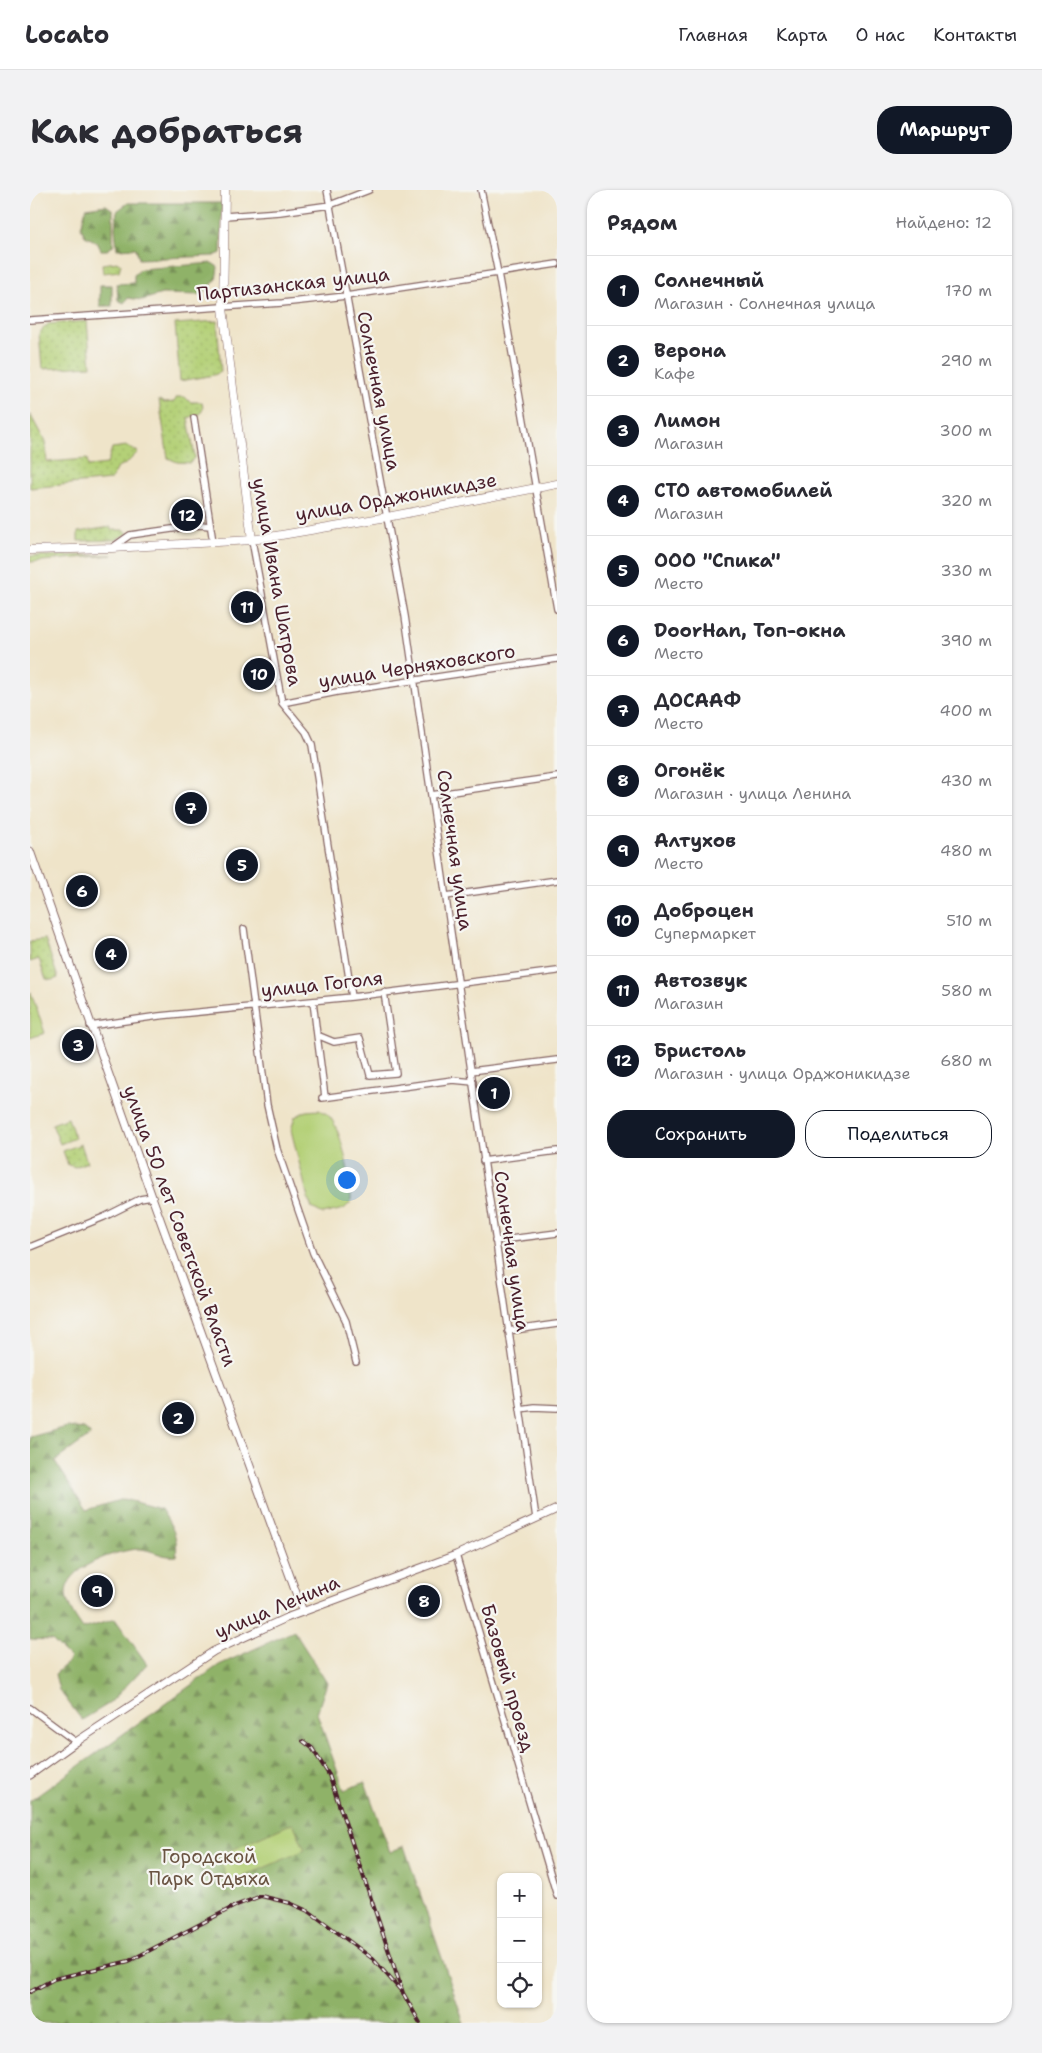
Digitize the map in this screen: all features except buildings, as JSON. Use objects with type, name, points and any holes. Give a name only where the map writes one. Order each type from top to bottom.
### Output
[{"type":"main road","name":"улица Ивана Шатрова","points":[[225,190],[223,308],[252,540]]},
{"type":"main road","name":"улица Орджоникидзе","points":[[30,550],[112,548],[252,540],[387,517],[557,484]]},
{"type":"street","name":"Солнечная улица","points":[[327,190],[416,682],[483,1161],[536,1518]]},
{"type":"street","points":[[225,216],[280,212],[330,205],[369,190]]},
{"type":"street","points":[[481,190],[498,273],[534,488],[557,609]]},
{"type":"street","name":"Партизанская улица","points":[[30,320],[223,308],[346,296],[557,264]]},
{"type":"street","points":[[194,418],[213,542]]},
{"type":"street","points":[[112,548],[130,535],[200,525],[210,526]]},
{"type":"street","name":"улица Ивана Шатрова","points":[[252,540],[282,703],[306,732],[312,745],[352,997]]},
{"type":"street","name":"улица Черняховского","points":[[282,703],[337,692],[416,682],[557,659]]},
{"type":"street","points":[[431,795],[557,777]]},
{"type":"street","name":"улица 50 лет Советской Власти","points":[[30,851],[90,1026],[303,1612]]},
{"type":"street","points":[[446,896],[557,880]]},
{"type":"street","points":[[244,929],[256,1007],[267,1105],[277,1149],[314,1253],[346,1321],[356,1362]]},
{"type":"street","name":"улица Гоголя","points":[[90,1026],[159,1016],[352,997],[557,971]]},
{"type":"street","points":[[317,1035],[334,1042],[360,1038],[370,1075],[396,1073],[384,992]]},
{"type":"street","points":[[313,1001],[324,1098],[453,1080],[473,1082]]},
{"type":"street","points":[[471,1071],[557,1060]]},
{"type":"street","points":[[483,1161],[557,1151]]},
{"type":"street","points":[[30,1247],[104,1217],[140,1199],[152,1197]]},
{"type":"street","points":[[495,1241],[557,1233]]},
{"type":"street","points":[[508,1331],[557,1324]]},
{"type":"street","points":[[520,1409],[534,1406],[557,1408]]},
{"type":"street","name":"улица Ленина","points":[[30,1775],[76,1742],[214,1651],[303,1612],[456,1555],[557,1509]]},
{"type":"street","name":"Базовый проезд","points":[[456,1555],[557,1896]]},
{"type":"street","points":[[30,1708],[76,1742]]},
{"type":"green space","points":[[128,203],[222,203],[221,253],[214,256],[139,259],[136,248],[117,249],[115,228],[117,211]]},
{"type":"green space","points":[[106,205],[113,210],[113,246],[107,250],[101,250],[97,242],[85,236],[81,227],[86,208]]},
{"type":"green space","points":[[118,262],[121,264],[119,271],[103,273],[102,264]]},
{"type":"green space","points":[[212,263],[218,267],[216,280],[202,295],[162,294],[142,300],[128,298],[124,303],[118,300],[117,284],[134,283],[134,275],[141,269]]},
{"type":"green space","points":[[100,285],[112,285],[112,306],[100,306]]},
{"type":"green space","points":[[87,321],[91,366],[42,369],[39,333],[48,324]]},
{"type":"green space","points":[[217,321],[221,372],[180,381],[175,324]]},
{"type":"green space","points":[[177,397],[185,397],[190,402],[202,402],[203,409],[200,414],[188,418],[195,458],[190,463],[177,462],[168,458],[159,400],[165,403],[174,402]]},
{"type":"green space","points":[[30,414],[45,442],[47,462],[87,459],[88,466],[107,464],[112,448],[127,446],[138,452],[126,464],[119,466],[111,480],[30,488]]},
{"type":"green space","points":[[111,527],[111,530],[125,530],[128,534],[114,540],[78,541],[78,532]]},
{"type":"green space","points":[[112,555],[30,562],[30,556]]},
{"type":"green space","points":[[45,939],[58,978],[52,980],[46,979],[39,959],[30,962],[30,941]]},
{"type":"green space","points":[[30,994],[45,1033],[30,1038]]},
{"type":"green space","points":[[319,1110],[328,1115],[338,1132],[348,1170],[351,1194],[351,1202],[344,1209],[323,1214],[312,1208],[308,1198],[291,1130],[295,1117],[306,1111]]},
{"type":"green space","points":[[68,1118],[75,1138],[60,1144],[52,1124]]},
{"type":"green space","points":[[81,1144],[87,1162],[75,1167],[68,1165],[63,1151]]},
{"type":"green space","points":[[67,1427],[84,1429],[91,1435],[55,1461],[86,1510],[123,1499],[161,1509],[171,1526],[177,1549],[176,1556],[166,1556],[139,1549],[118,1553],[82,1568],[73,1576],[68,1585],[66,1595],[69,1604],[83,1629],[115,1619],[147,1664],[110,1703],[82,1720],[59,1690],[55,1674],[70,1658],[52,1640],[30,1639],[30,1437]]},
{"type":"green space","name":"Городской Парк Отдыха","points":[[294,1631],[327,1683],[317,1713],[344,1790],[365,1782],[390,1852],[404,1846],[464,2023],[30,2023],[30,1801],[219,1665]]},
{"type":"green space","points":[[293,1823],[305,1850],[229,1883],[218,1856]]},
{"type":"railway","points":[[303,1741],[312,1748],[329,1775],[403,1993],[420,2023]]},
{"type":"railway","points":[[30,1992],[54,1979],[129,1961],[237,1905],[261,1896],[290,1903],[310,1912],[373,1959],[403,1993]]},
{"type":"place","name":"Бристоль","points":[[187,515]]},
{"type":"place","name":"Автозвук","points":[[247,607]]},
{"type":"place","name":"Доброцен","points":[[259,674]]},
{"type":"place","name":"ДОСААФ","points":[[191,808]]},
{"type":"place","name":"ООО \"Спика\"","points":[[242,865]]},
{"type":"place","name":"DoorHan, Топ-окна","points":[[82,891]]},
{"type":"place","name":"СТО автомобилей","points":[[111,954]]},
{"type":"place","name":"Лимон","points":[[78,1045]]},
{"type":"place","name":"Солнечный","points":[[494,1093]]},
{"type":"place","name":"Верона","points":[[178,1418]]},
{"type":"place","name":"Алтухов","points":[[97,1591]]},
{"type":"place","name":"Огонёк","points":[[424,1601]]}]
